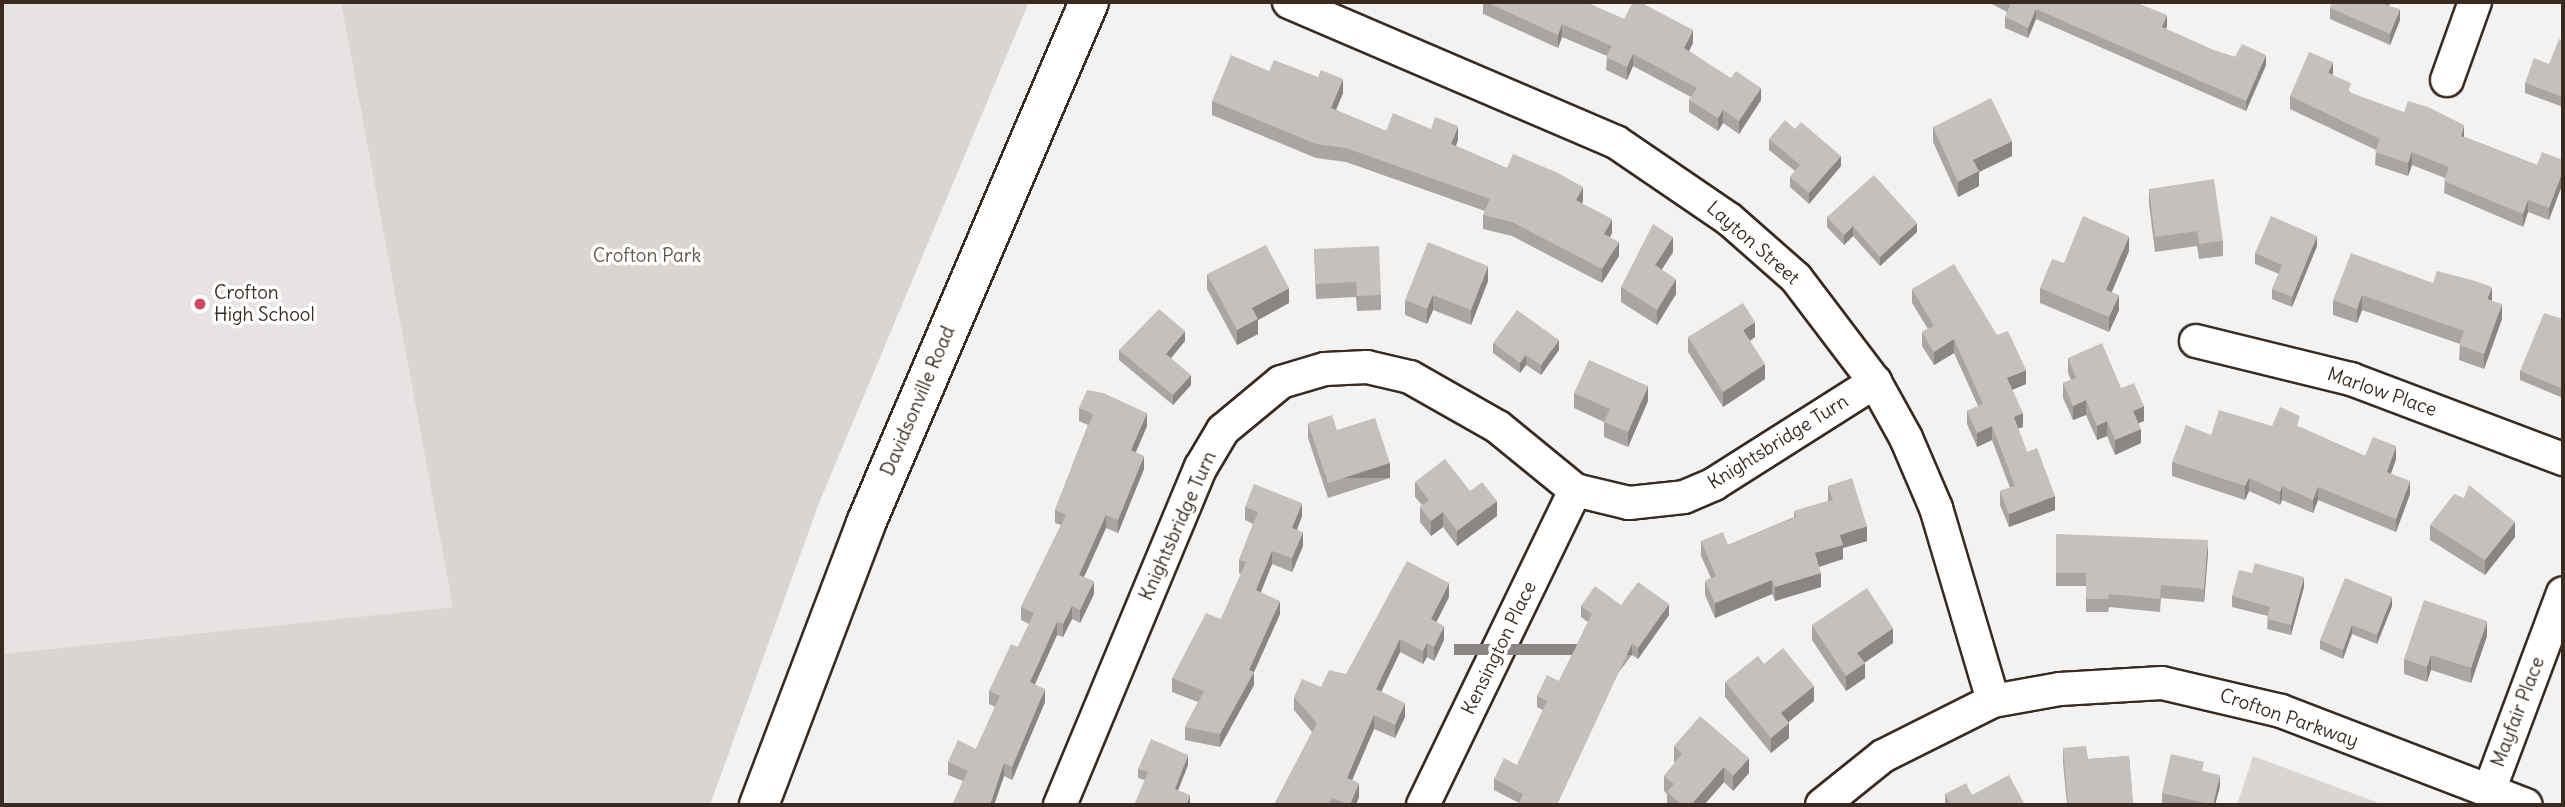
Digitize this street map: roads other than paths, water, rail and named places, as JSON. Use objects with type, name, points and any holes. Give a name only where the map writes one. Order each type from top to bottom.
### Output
[{"type":"main road","name":"Davidsonville Road","points":[[759,805],[866,523],[1089,2]]},
{"type":"street","name":"Layton Street","points":[[1289,2],[1562,115],[1674,177],[1796,278],[1875,382],[1936,508],[1993,701]]},
{"type":"street","points":[[2447,80],[2475,2]]},
{"type":"street","name":"Marlow Place","points":[[2196,341],[2351,379],[2563,459]]},
{"type":"street","name":"Knightsbridge Turn","points":[[1060,805],[1201,467],[1223,430],[1281,382],[1325,369],[1367,367],[1410,377],[1499,427],[1575,490],[1629,503],[1684,497],[1875,382]]},
{"type":"street","name":"Kensington Place","points":[[1423,805],[1575,490]]},
{"type":"street","name":"Mayfair Place","points":[[2488,791],[2563,593]]},
{"type":"street","name":"Crofton Parkway","points":[[1822,805],[1883,756],[1993,701],[2115,684],[2214,692],[2526,805]]},
{"type":"place","name":"Crofton High School","points":[[200,304]]},
{"type":"park label","name":"Crofton Park","points":[[647,256]]}]
